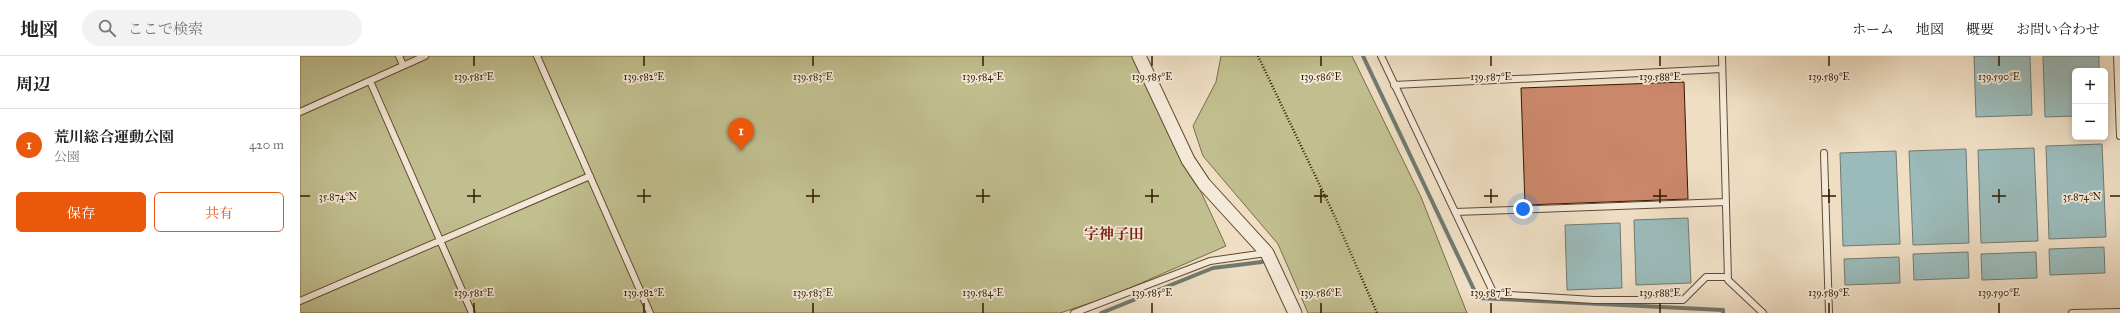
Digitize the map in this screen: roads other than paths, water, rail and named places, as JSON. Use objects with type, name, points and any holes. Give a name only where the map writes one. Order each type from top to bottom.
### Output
[{"type":"street","points":[[1139,56],[1188,160],[1204,184],[1267,253],[1295,313]]},
{"type":"lane","points":[[399,56],[403,65]]},
{"type":"lane","points":[[300,112],[425,56]]},
{"type":"lane","points":[[538,56],[650,313]]},
{"type":"lane","points":[[1381,56],[1494,294],[1594,300],[1683,300],[1706,277],[1728,277]]},
{"type":"lane","points":[[1722,56],[1728,280],[1763,313]]},
{"type":"lane","points":[[2117,56],[2120,136]]},
{"type":"lane","points":[[1394,85],[1722,69]]},
{"type":"lane","points":[[370,81],[472,313]]},
{"type":"lane","points":[[1824,153],[1829,313]]},
{"type":"lane","points":[[300,301],[441,242],[590,176]]},
{"type":"lane","points":[[1455,212],[1726,202]]},
{"type":"lane","points":[[1074,313],[1210,261],[1267,253]]},
{"type":"lane","points":[[2072,313],[2120,312]]},
{"type":"water","points":[[1974,56],[2030,56],[2032,115],[1976,117]]},
{"type":"water","points":[[2043,56],[2099,56],[2099,68],[2072,68],[2072,116],[2045,117]]},
{"type":"water","points":[[2102,144],[2106,237],[2049,239],[2046,146]]},
{"type":"water","points":[[2034,148],[2038,241],[1981,243],[1978,150]]},
{"type":"water","points":[[1966,149],[1969,243],[1913,245],[1909,151]]},
{"type":"water","points":[[1896,151],[1900,244],[1843,246],[1840,153]]},
{"type":"water","points":[[1688,218],[1691,283],[1636,285],[1634,220]]},
{"type":"water","points":[[1620,223],[1622,288],[1567,290],[1565,225]]},
{"type":"water","points":[[2104,247],[2105,273],[2050,275],[2049,249]]},
{"type":"water","points":[[1968,252],[1969,278],[1914,280],[1913,254]]},
{"type":"water","points":[[2036,252],[2037,278],[1982,280],[1981,254]]},
{"type":"water","points":[[1899,257],[1900,283],[1845,285],[1844,259]]},
{"type":"waterway","points":[[1363,56],[1478,298],[1723,310],[1723,313]]},
{"type":"waterway","points":[[1101,313],[1213,268],[1262,262]]},
{"type":"place","name":"荒川総合運動公園","points":[[741,151]]},
{"type":"district","name":"字神子田","points":[[1114,234]]}]
